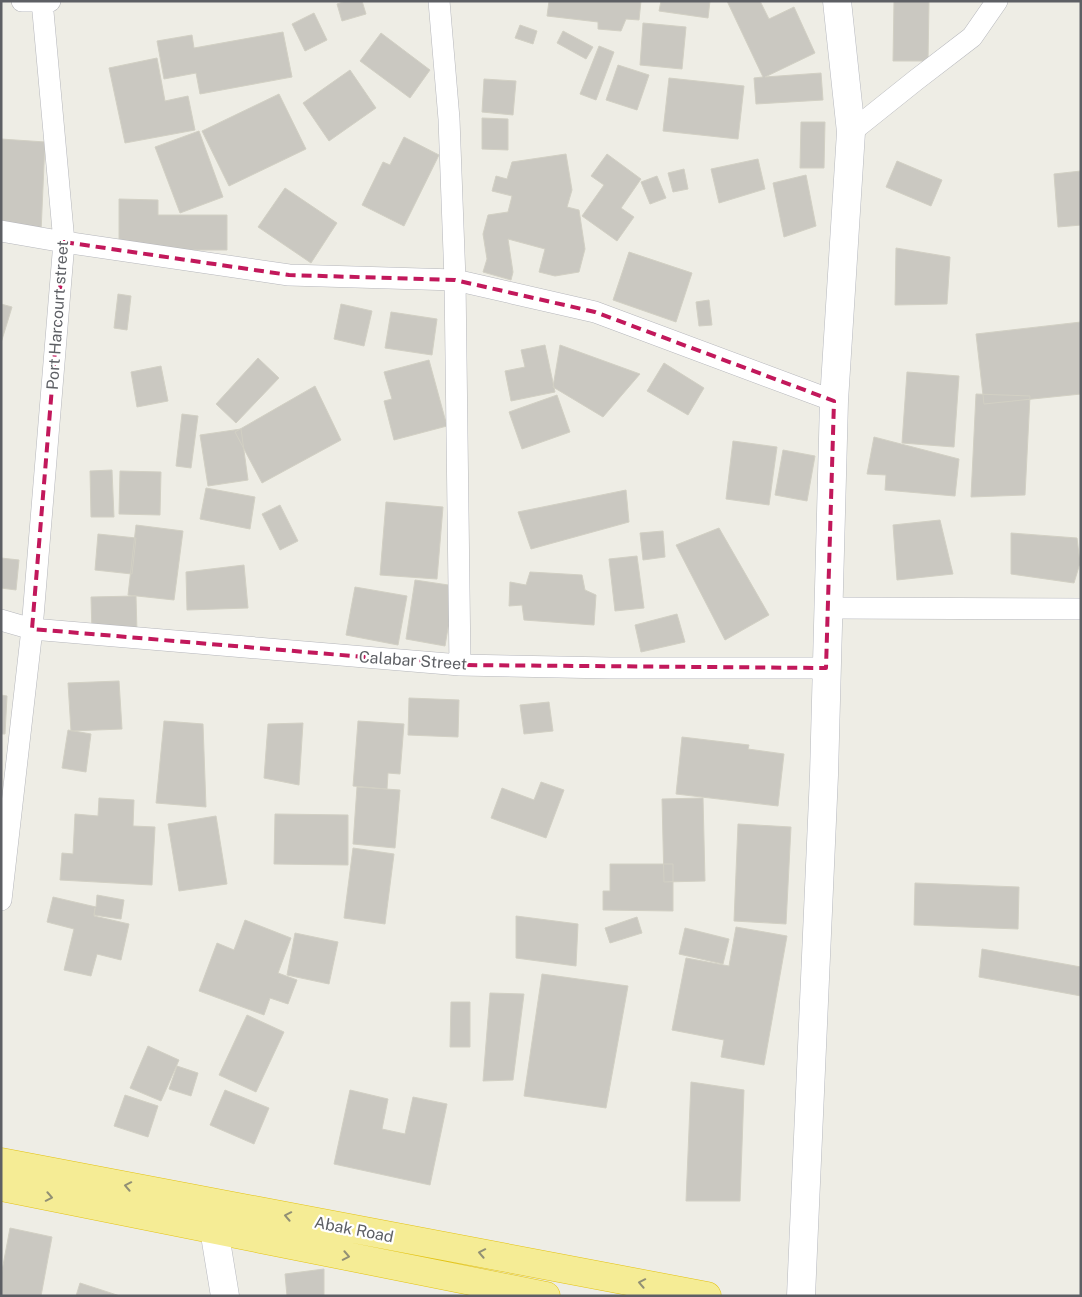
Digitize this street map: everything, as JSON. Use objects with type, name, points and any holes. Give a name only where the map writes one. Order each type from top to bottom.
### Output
[{"type":"highway","name":"Abak Road","points":[[1,1162],[707,1296]]},
{"type":"highway","name":"Abak Road","points":[[1,1187],[546,1296]]},
{"type":"street","name":"Port Harcourt street","points":[[1,900],[32,629],[64,242],[39,1]]},
{"type":"street","points":[[439,1],[449,119],[455,280],[460,665]]},
{"type":"street","points":[[801,1296],[823,785],[834,401],[851,132],[837,1]]},
{"type":"street","points":[[851,132],[972,37],[997,1]]},
{"type":"street","points":[[1,231],[289,275],[455,280],[595,312],[834,401]]},
{"type":"street","points":[[828,608],[1081,609]]},
{"type":"street","name":"Calabar Street","points":[[1,620],[32,629],[460,665],[620,668],[826,668]]},
{"type":"street","points":[[214,1229],[225,1296]]},
{"type":"highlighted area","points":[[64,242],[289,275],[455,280],[595,312],[834,401],[826,668],[460,665],[32,629]]},
{"type":"building","points":[[346,1],[362,1],[366,14],[342,21],[337,4]]},
{"type":"building","points":[[549,1],[641,1],[639,20],[626,19],[621,31],[598,29],[598,22],[547,16]]},
{"type":"building","points":[[661,1],[710,1],[708,18],[659,11]]},
{"type":"building","points":[[727,1],[760,1],[769,19],[794,7],[815,53],[765,77],[821,73],[823,100],[756,104],[754,78],[763,77]]},
{"type":"building","points":[[894,1],[929,1],[928,61],[893,61]]},
{"type":"building","points":[[314,13],[327,40],[305,51],[292,24]]},
{"type":"building","points":[[643,23],[686,27],[682,69],[640,65]]},
{"type":"building","points":[[520,25],[537,31],[533,44],[515,38]]},
{"type":"building","points":[[563,31],[593,47],[586,59],[557,43]]},
{"type":"building","points":[[283,32],[292,77],[200,94],[196,73],[164,79],[157,41],[192,35],[194,48]]},
{"type":"building","points":[[381,33],[430,70],[410,98],[360,61]]},
{"type":"building","points":[[599,46],[614,52],[596,100],[580,94]]},
{"type":"building","points":[[157,58],[165,101],[188,96],[195,130],[125,143],[109,68]]},
{"type":"building","points":[[618,65],[649,75],[637,110],[606,100]]},
{"type":"building","points":[[350,70],[376,108],[329,141],[303,103]]},
{"type":"building","points":[[669,78],[744,86],[738,139],[663,131]]},
{"type":"building","points":[[484,79],[516,81],[513,115],[482,112]]},
{"type":"building","points":[[279,94],[306,149],[229,186],[202,131]]},
{"type":"building","points":[[482,118],[508,119],[508,150],[482,149]]},
{"type":"building","points":[[801,122],[825,122],[824,168],[800,168]]},
{"type":"building","points":[[199,131],[223,197],[180,213],[155,147]]},
{"type":"building","points":[[404,137],[439,155],[404,226],[362,205],[383,162],[390,165]]},
{"type":"building","points":[[1,139],[45,142],[41,232],[1,229]]},
{"type":"building","points":[[566,154],[572,190],[567,207],[579,210],[585,249],[579,272],[555,276],[539,272],[545,249],[508,239],[513,272],[511,280],[483,272],[487,259],[483,234],[488,215],[508,212],[512,196],[492,191],[496,176],[507,179],[512,162]]},
{"type":"building","points":[[607,154],[641,179],[621,208],[634,217],[617,241],[582,216],[604,185],[591,176]]},
{"type":"building","points":[[758,159],[765,189],[719,203],[711,169]]},
{"type":"building","points":[[897,161],[942,180],[931,206],[886,187]]},
{"type":"building","points":[[684,169],[688,189],[673,192],[668,173]]},
{"type":"building","points":[[1081,171],[1081,225],[1058,227],[1054,174]]},
{"type":"building","points":[[806,175],[816,226],[784,237],[773,183]]},
{"type":"building","points":[[657,176],[666,198],[650,204],[641,182]]},
{"type":"building","points":[[285,188],[337,223],[311,263],[258,227]]},
{"type":"building","points":[[119,199],[158,200],[158,215],[227,215],[227,250],[119,250]]},
{"type":"building","points":[[896,248],[950,257],[947,304],[895,305]]},
{"type":"building","points":[[629,252],[692,273],[676,322],[613,300]]},
{"type":"building","points":[[118,294],[131,296],[127,330],[114,328]]},
{"type":"building","points":[[709,300],[712,325],[699,326],[696,302]]},
{"type":"building","points":[[1,304],[12,307],[1,343]]},
{"type":"building","points":[[341,304],[372,311],[364,346],[334,339]]},
{"type":"building","points":[[391,312],[437,319],[432,355],[385,348]]},
{"type":"building","points":[[1081,322],[1081,394],[984,404],[976,334]]},
{"type":"building","points":[[545,345],[555,392],[511,401],[505,371],[525,367],[521,350]]},
{"type":"building","points":[[560,345],[640,374],[603,417],[553,387]]},
{"type":"building","points":[[258,358],[279,378],[236,423],[216,404]]},
{"type":"building","points":[[429,360],[447,426],[394,440],[384,401],[392,399],[384,372]]},
{"type":"building","points":[[664,363],[704,388],[688,415],[647,391]]},
{"type":"building","points":[[161,366],[168,401],[137,407],[131,372]]},
{"type":"building","points":[[907,372],[959,376],[954,447],[902,443]]},
{"type":"building","points":[[315,386],[341,440],[262,483],[235,432]]},
{"type":"building","points":[[976,394],[1030,396],[1025,495],[971,497]]},
{"type":"building","points":[[557,395],[570,432],[522,449],[509,412]]},
{"type":"building","points":[[182,414],[198,416],[191,468],[176,466]]},
{"type":"building","points":[[241,429],[248,480],[208,486],[200,435]]},
{"type":"building","points":[[874,437],[959,459],[955,496],[885,490],[886,475],[867,474]]},
{"type":"building","points":[[733,441],[777,447],[769,505],[726,499]]},
{"type":"building","points":[[783,450],[815,456],[807,501],[775,495]]},
{"type":"building","points":[[112,470],[114,517],[91,517],[90,471]]},
{"type":"building","points":[[120,471],[161,472],[160,515],[119,514]]},
{"type":"building","points":[[206,488],[255,497],[250,529],[200,519]]},
{"type":"building","points":[[626,490],[629,522],[531,549],[518,512]]},
{"type":"building","points":[[386,502],[443,507],[437,579],[380,575]]},
{"type":"building","points":[[280,505],[298,541],[280,550],[262,514]]},
{"type":"building","points":[[940,520],[953,574],[897,580],[893,525]]},
{"type":"building","points":[[136,525],[183,531],[174,600],[128,595]]},
{"type":"building","points":[[719,528],[769,615],[725,640],[676,545]]},
{"type":"building","points":[[663,531],[665,557],[643,560],[640,533]]},
{"type":"building","points":[[1011,533],[1077,538],[1080,563],[1074,583],[1011,574]]},
{"type":"building","points":[[98,534],[136,538],[132,574],[95,570]]},
{"type":"building","points":[[637,556],[644,608],[615,611],[609,559]]},
{"type":"building","points":[[1,558],[19,560],[16,590],[1,588]]},
{"type":"building","points":[[244,565],[248,608],[187,610],[186,572]]},
{"type":"building","points":[[530,572],[582,575],[585,590],[596,595],[594,625],[524,620],[522,605],[509,606],[510,582],[526,585]]},
{"type":"building","points":[[415,580],[455,586],[445,646],[406,639]]},
{"type":"building","points":[[355,587],[407,596],[398,645],[346,635]]},
{"type":"building","points":[[136,596],[137,633],[92,634],[91,597]]},
{"type":"building","points":[[677,614],[685,642],[641,652],[635,625]]},
{"type":"building","points":[[119,681],[122,729],[71,731],[68,683]]},
{"type":"building","points":[[1,695],[7,696],[5,734],[1,734]]},
{"type":"building","points":[[409,698],[459,700],[458,737],[408,735]]},
{"type":"building","points":[[549,702],[553,731],[524,734],[520,705]]},
{"type":"building","points":[[164,721],[203,724],[206,807],[156,803]]},
{"type":"building","points":[[358,721],[404,724],[400,774],[388,773],[387,789],[353,786]]},
{"type":"building","points":[[303,723],[299,785],[264,778],[268,724]]},
{"type":"building","points":[[68,730],[91,734],[86,772],[62,768]]},
{"type":"building","points":[[682,737],[749,745],[748,749],[784,754],[778,806],[676,794]]},
{"type":"building","points":[[541,782],[564,790],[546,838],[491,818],[502,788],[534,800]]},
{"type":"building","points":[[357,787],[400,790],[395,848],[353,844]]},
{"type":"building","points":[[99,798],[134,800],[133,826],[155,827],[152,885],[60,880],[62,853],[73,854],[75,814],[98,816]]},
{"type":"building","points":[[703,798],[705,881],[664,882],[662,799]]},
{"type":"building","points":[[275,814],[348,815],[348,865],[274,864]]},
{"type":"building","points":[[216,816],[227,884],[179,891],[168,824]]},
{"type":"building","points":[[738,824],[791,827],[786,924],[734,921]]},
{"type":"building","points":[[353,848],[394,854],[385,924],[344,918]]},
{"type":"building","points":[[610,864],[673,864],[673,911],[603,910],[603,891],[610,891]]},
{"type":"building","points":[[915,883],[1019,887],[1018,929],[914,925]]},
{"type":"building","points":[[97,895],[124,900],[121,919],[94,915],[129,924],[121,960],[97,954],[91,976],[64,970],[74,929],[47,922],[53,897],[96,907]]},
{"type":"building","points":[[516,916],[578,924],[576,966],[516,958]]},
{"type":"building","points":[[637,917],[642,933],[610,943],[605,928]]},
{"type":"building","points":[[245,920],[291,938],[278,973],[297,980],[288,1004],[270,998],[264,1015],[199,991],[217,943],[234,950]]},
{"type":"building","points":[[736,927],[787,936],[764,1065],[721,1057],[724,1040],[672,1030],[686,958],[729,966]]},
{"type":"building","points":[[685,928],[729,939],[723,964],[679,954]]},
{"type":"building","points":[[295,933],[338,942],[329,984],[287,975]]},
{"type":"building","points":[[982,949],[1081,967],[1081,996],[979,977]]},
{"type":"building","points":[[542,974],[628,986],[606,1108],[524,1096]]},
{"type":"building","points":[[490,993],[524,994],[513,1080],[483,1081]]},
{"type":"building","points":[[451,1002],[470,1002],[470,1047],[450,1047]]},
{"type":"building","points":[[247,1015],[284,1032],[256,1092],[219,1075]]},
{"type":"building","points":[[148,1046],[179,1060],[161,1101],[130,1088]]},
{"type":"building","points":[[177,1066],[198,1073],[191,1096],[169,1089]]},
{"type":"building","points":[[691,1082],[744,1090],[740,1201],[686,1201]]},
{"type":"building","points":[[225,1090],[269,1108],[254,1144],[210,1125]]},
{"type":"building","points":[[350,1090],[388,1099],[382,1129],[405,1134],[413,1097],[447,1104],[430,1185],[334,1164]]},
{"type":"building","points":[[125,1095],[158,1106],[148,1137],[114,1126]]},
{"type":"building","points":[[10,1228],[52,1237],[41,1296],[1,1296],[1,1276]]},
{"type":"building","points":[[324,1269],[324,1296],[287,1296],[285,1274]]},
{"type":"building","points":[[80,1283],[120,1296],[76,1296]]}]
